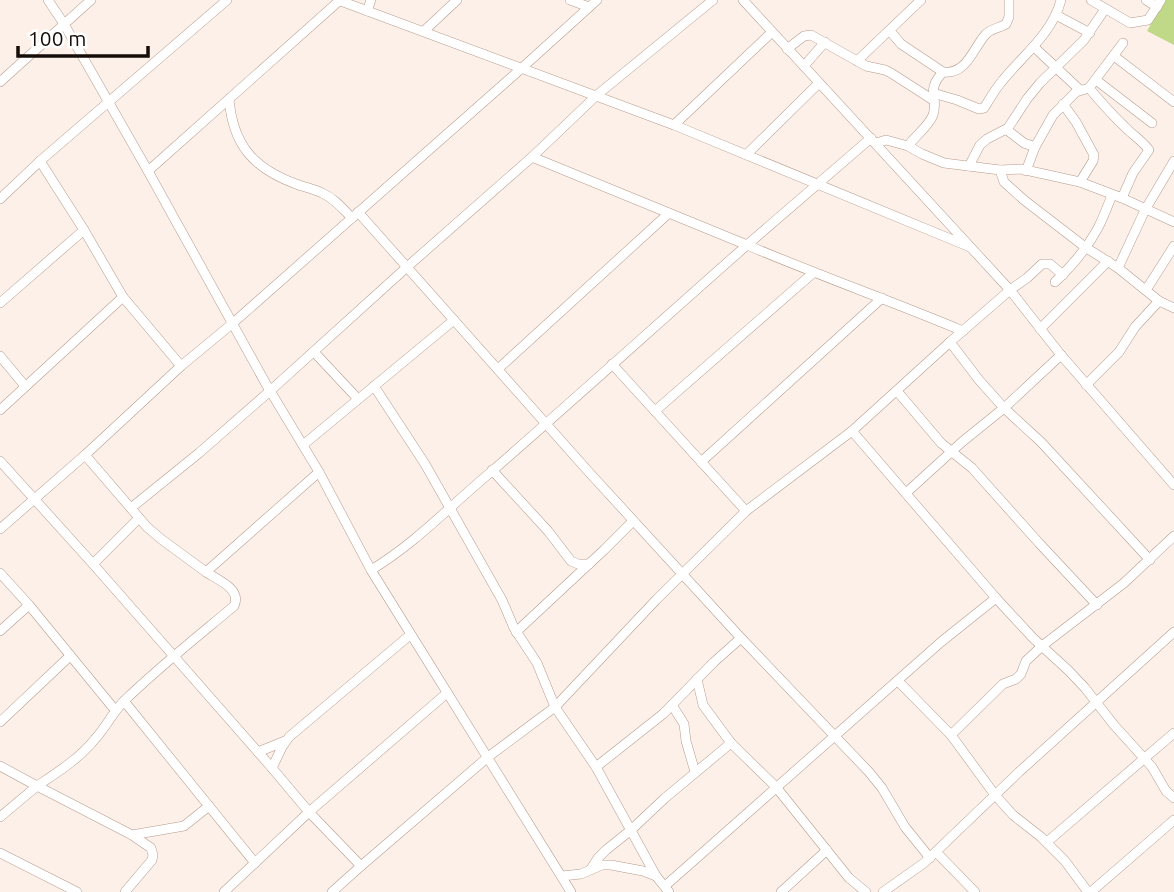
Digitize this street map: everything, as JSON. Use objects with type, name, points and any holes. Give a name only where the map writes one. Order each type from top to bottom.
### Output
[{"type":"street","points":[[48,0],[148,171],[270,391],[319,472],[371,570],[572,892]]},
{"type":"street","points":[[0,82],[92,0]]},
{"type":"street","points":[[0,200],[40,160],[227,0]]},
{"type":"street","points":[[148,171],[339,0],[674,125],[970,247]]},
{"type":"street","points":[[367,10],[371,0]]},
{"type":"street","points":[[424,32],[457,0]]},
{"type":"street","points":[[570,0],[589,7]]},
{"type":"street","points":[[0,529],[597,0]]},
{"type":"street","points":[[131,508],[270,391],[532,158],[597,95],[713,0]]},
{"type":"street","points":[[743,0],[1010,290],[1086,385],[1173,481]]},
{"type":"street","points":[[890,31],[901,44],[943,72],[953,72],[969,60],[990,30],[1005,25],[1009,17],[1009,0]]},
{"type":"street","points":[[787,48],[804,36],[811,35],[866,66],[891,72],[933,97],[983,109],[1003,80],[1047,31],[1062,0]]},
{"type":"street","points":[[1091,0],[1130,23],[1148,20],[1159,3],[1146,0]]},
{"type":"street","points":[[857,61],[890,31],[916,2]]},
{"type":"street","points":[[970,166],[983,142],[1006,130],[1027,99],[1090,33],[1105,9]]},
{"type":"street","points":[[1056,15],[1090,33]]},
{"type":"street","points":[[674,125],[772,32]]},
{"type":"street","points":[[804,66],[825,41]]},
{"type":"street","points":[[1026,171],[1047,124],[1063,104],[1096,80],[1124,43]]},
{"type":"street","points":[[1034,47],[1109,111],[1149,150],[1133,173],[1122,198]]},
{"type":"street","points":[[1114,56],[1174,102]]},
{"type":"street","points":[[908,146],[931,118],[936,80],[943,72]]},
{"type":"street","points":[[1096,80],[1152,123]]},
{"type":"street","points":[[746,155],[819,83]]},
{"type":"street","points":[[229,99],[235,131],[246,152],[260,166],[295,184],[323,193],[355,215],[407,267],[633,521],[882,788],[900,820],[933,855],[975,892]]},
{"type":"street","points":[[1063,104],[1094,155],[1080,182]]},
{"type":"street","points":[[1006,130],[1035,148]]},
{"type":"street","points":[[371,570],[421,535],[747,245],[817,184],[873,141],[886,140],[908,146],[937,160],[1000,170],[1016,169],[1080,182],[1145,210],[1172,218]]},
{"type":"street","points":[[532,158],[963,331]]},
{"type":"street","points":[[40,160],[123,297],[181,366]]},
{"type":"street","points":[[1118,268],[1145,210],[1174,161]]},
{"type":"street","points":[[1000,170],[1003,181],[1017,194],[1159,301],[1174,307]]},
{"type":"street","points":[[1055,282],[1099,226],[1112,195]]},
{"type":"street","points":[[498,369],[668,213]]},
{"type":"street","points":[[0,303],[84,230]]},
{"type":"street","points":[[1146,290],[1174,246]]},
{"type":"street","points":[[1040,329],[1108,261]]},
{"type":"street","points":[[332,892],[488,757],[555,706],[746,511],[852,431],[950,342],[1042,264],[1050,264],[1063,275]]},
{"type":"street","points":[[655,411],[813,272]]},
{"type":"street","points":[[0,410],[123,297]]},
{"type":"street","points":[[701,462],[882,298]]},
{"type":"street","points":[[1086,385],[1119,352],[1135,327],[1159,301]]},
{"type":"street","points":[[303,445],[454,320]]},
{"type":"street","points":[[950,342],[1004,408],[1041,442],[1150,560]]},
{"type":"street","points":[[314,352],[358,399]]},
{"type":"street","points":[[906,493],[1061,355]]},
{"type":"street","points":[[0,356],[25,386]]},
{"type":"street","points":[[612,365],[746,511]]},
{"type":"street","points":[[374,386],[425,464],[502,600],[516,632],[537,663],[555,706],[596,767],[656,876],[667,889],[776,787],[941,642],[996,598]]},
{"type":"street","points":[[897,390],[941,443],[972,467],[1097,606]]},
{"type":"street","points":[[852,431],[996,598],[1069,671],[1152,767],[1166,791],[1174,798]]},
{"type":"street","points":[[0,817],[85,750],[124,701],[233,606],[236,600],[232,590],[161,540],[85,455]]},
{"type":"street","points":[[0,461],[309,812],[360,866]]},
{"type":"street","points":[[492,470],[554,538],[571,561],[589,564]]},
{"type":"street","points":[[206,572],[319,472]]},
{"type":"street","points":[[93,564],[139,518]]},
{"type":"street","points":[[516,632],[633,521]]},
{"type":"street","points":[[951,735],[1003,684],[1016,679],[1026,661],[1042,646],[1097,606],[1174,537]]},
{"type":"street","points":[[0,573],[115,710]]},
{"type":"street","points":[[0,631],[29,605]]},
{"type":"street","points":[[883,892],[933,855],[1174,632]]},
{"type":"street","points":[[258,752],[285,741],[410,635]]},
{"type":"street","points":[[596,767],[672,705],[741,639]]},
{"type":"street","points":[[0,722],[71,656]]},
{"type":"street","points":[[697,679],[703,705],[731,743],[776,787],[849,878],[866,892]]},
{"type":"street","points":[[898,681],[951,735],[1013,815],[1047,842],[1090,892],[1174,820]]},
{"type":"street","points":[[224,892],[309,812],[447,693]]},
{"type":"street","points":[[124,701],[255,863]]},
{"type":"street","points":[[672,705],[684,724],[695,772]]},
{"type":"street","points":[[1047,842],[1174,733]]},
{"type":"street","points":[[272,768],[285,741]]},
{"type":"street","points":[[591,869],[597,858],[731,743]]},
{"type":"street","points":[[0,766],[132,835],[151,848],[152,860],[125,892]]},
{"type":"street","points":[[132,835],[184,826],[209,806]]},
{"type":"street","points":[[781,892],[827,850]]},
{"type":"street","points":[[0,853],[78,892]]},
{"type":"street","points":[[562,876],[581,874],[602,865],[643,871],[656,876]]},
{"type":"green space","points":[[1164,0],[1174,0],[1174,45],[1147,31]]}]
